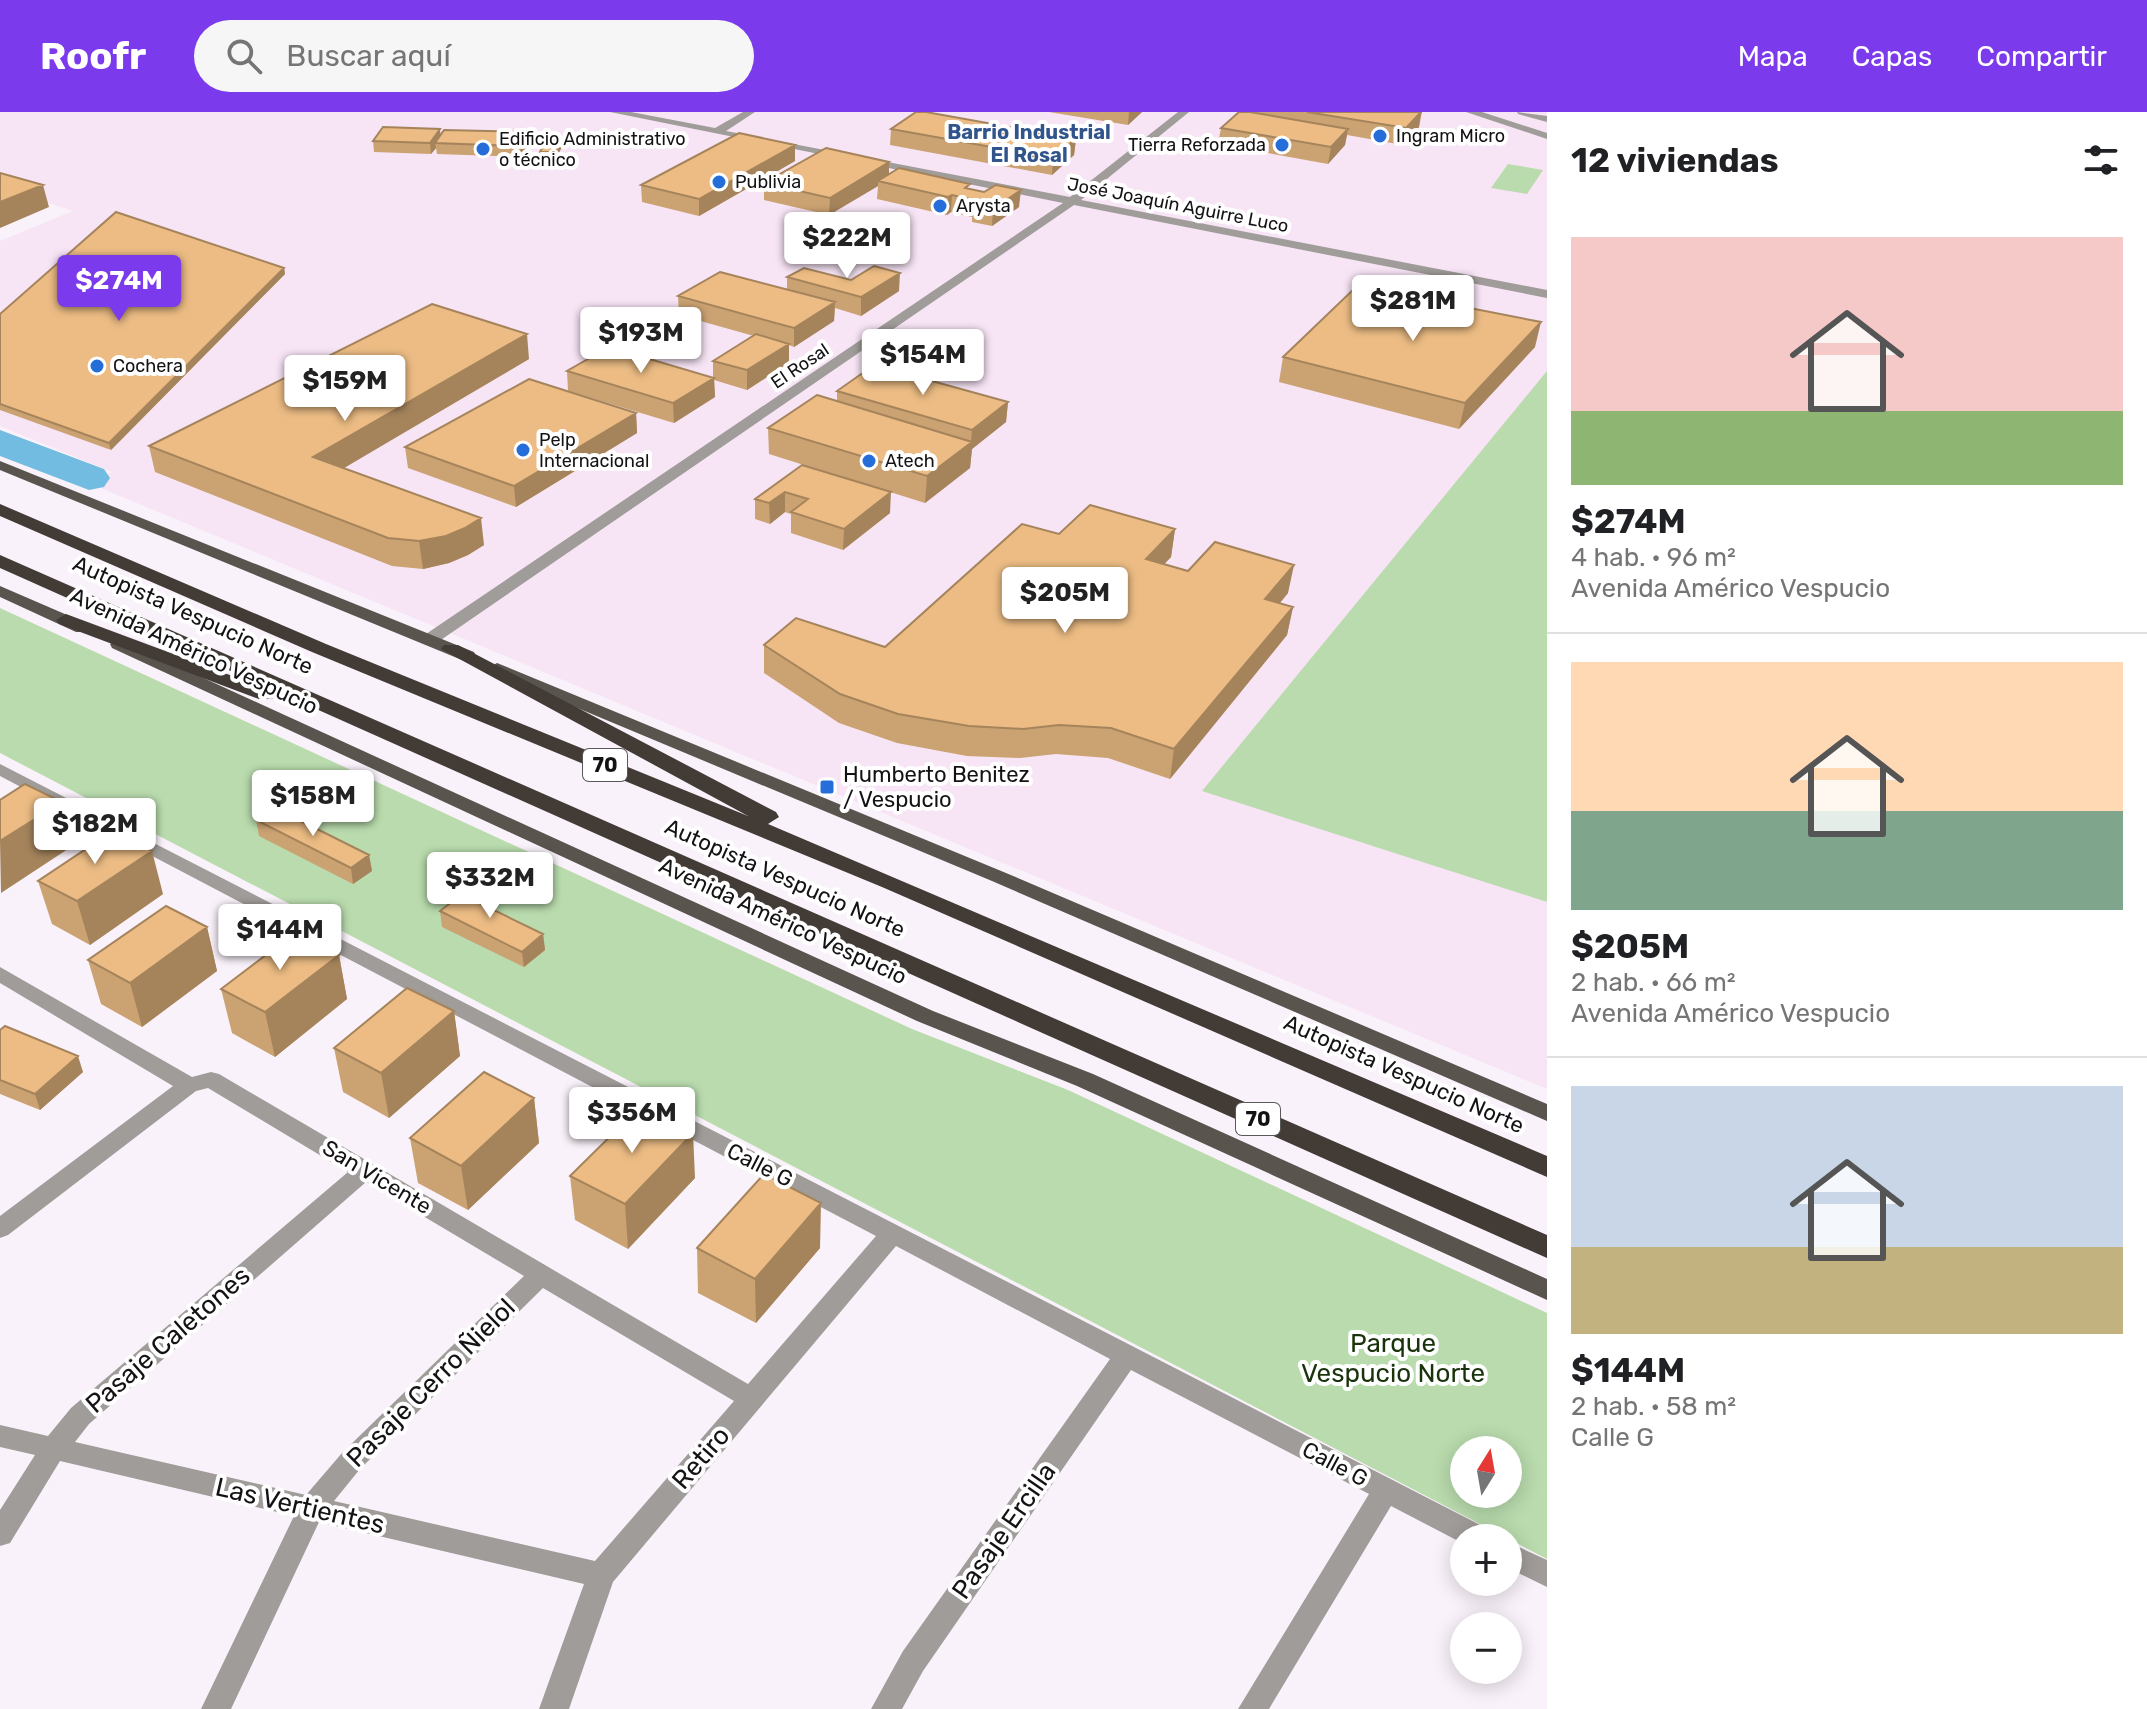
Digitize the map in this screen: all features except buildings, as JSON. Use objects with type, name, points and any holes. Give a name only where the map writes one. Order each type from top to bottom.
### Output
[{"type":"highway","name":"Autopista Vespucio Norte","points":[[0,509],[319,648],[890,882],[1547,1167]]},
{"type":"highway","name":"Autopista Vespucio Norte","points":[[0,561],[1547,1247]]},
{"type":"highway","points":[[66,620],[502,782]]},
{"type":"highway","points":[[451,649],[890,882]]},
{"type":"main road","points":[[0,465],[986,872],[1547,1113]]},
{"type":"main road","name":"Avenida Américo Vespucio","points":[[0,591],[911,1009],[1085,1080],[1547,1290]]},
{"type":"street","name":"José Joaquín Aguirre Luco","points":[[615,112],[1547,294]]},
{"type":"street","points":[[716,132],[750,112]]},
{"type":"street","name":"El Rosal","points":[[429,640],[1070,203],[1184,112]]},
{"type":"street","points":[[1471,112],[1547,136]]},
{"type":"street","points":[[1522,112],[1547,119]]},
{"type":"street","name":"Calle G","points":[[0,769],[1451,1524]]},
{"type":"street","name":"San Vicente","points":[[0,974],[189,1085],[204,1079],[218,1081],[752,1399]]},
{"type":"street","points":[[0,1229],[189,1085]]},
{"type":"street","name":"Pasaje Caletones","points":[[0,1534],[53,1449],[80,1416],[365,1170]]},
{"type":"street","name":"Retiro","points":[[554,1709],[601,1575],[893,1233]]},
{"type":"street","name":"Pasaje Cerro Ñielol","points":[[216,1709],[311,1509],[351,1461],[542,1274]]},
{"type":"street","name":"Pasaje Ercilla","points":[[886,1709],[913,1661],[1127,1355]]},
{"type":"street","name":"Las Vertientes","points":[[0,1436],[601,1575]]},
{"type":"street","points":[[1253,1709],[1386,1490]]},
{"type":"street","points":[[1522,1561],[1547,1574]]},
{"type":"shaded area","points":[[0,112],[1547,112],[1547,1089],[91,484],[112,472],[0,426],[0,241],[73,211],[0,187]]},
{"type":"green space","points":[[1508,164],[1543,170],[1527,194],[1491,188]]},
{"type":"green space","points":[[1547,371],[1547,902],[1202,791]]},
{"type":"green space","name":"Parque Vespucio Norte","points":[[0,608],[912,1029],[1068,1090],[1547,1313],[1547,1559],[1522,1546],[1522,1524],[1480,1524],[0,753]]},
{"type":"waterway","points":[[0,442],[89,478]]},
{"type":"place","name":"Ingram Micro","points":[[1380,136]]},
{"type":"place","name":"Tierra Reforzada","points":[[1282,145]]},
{"type":"place","name":"Edificio Administrativo o técnico","points":[[483,149]]},
{"type":"place","name":"Publivia","points":[[719,182]]},
{"type":"place","name":"Arysta","points":[[940,206]]},
{"type":"place","name":"Cochera","points":[[97,366]]},
{"type":"place","name":"Pelp Internacional","points":[[523,450]]},
{"type":"place","name":"Atech","points":[[869,461]]},
{"type":"place","name":"Humberto Benitez / Vespucio","points":[[827,787]]},
{"type":"district","name":"Barrio Industrial El Rosal","points":[[1029,144]]}]
